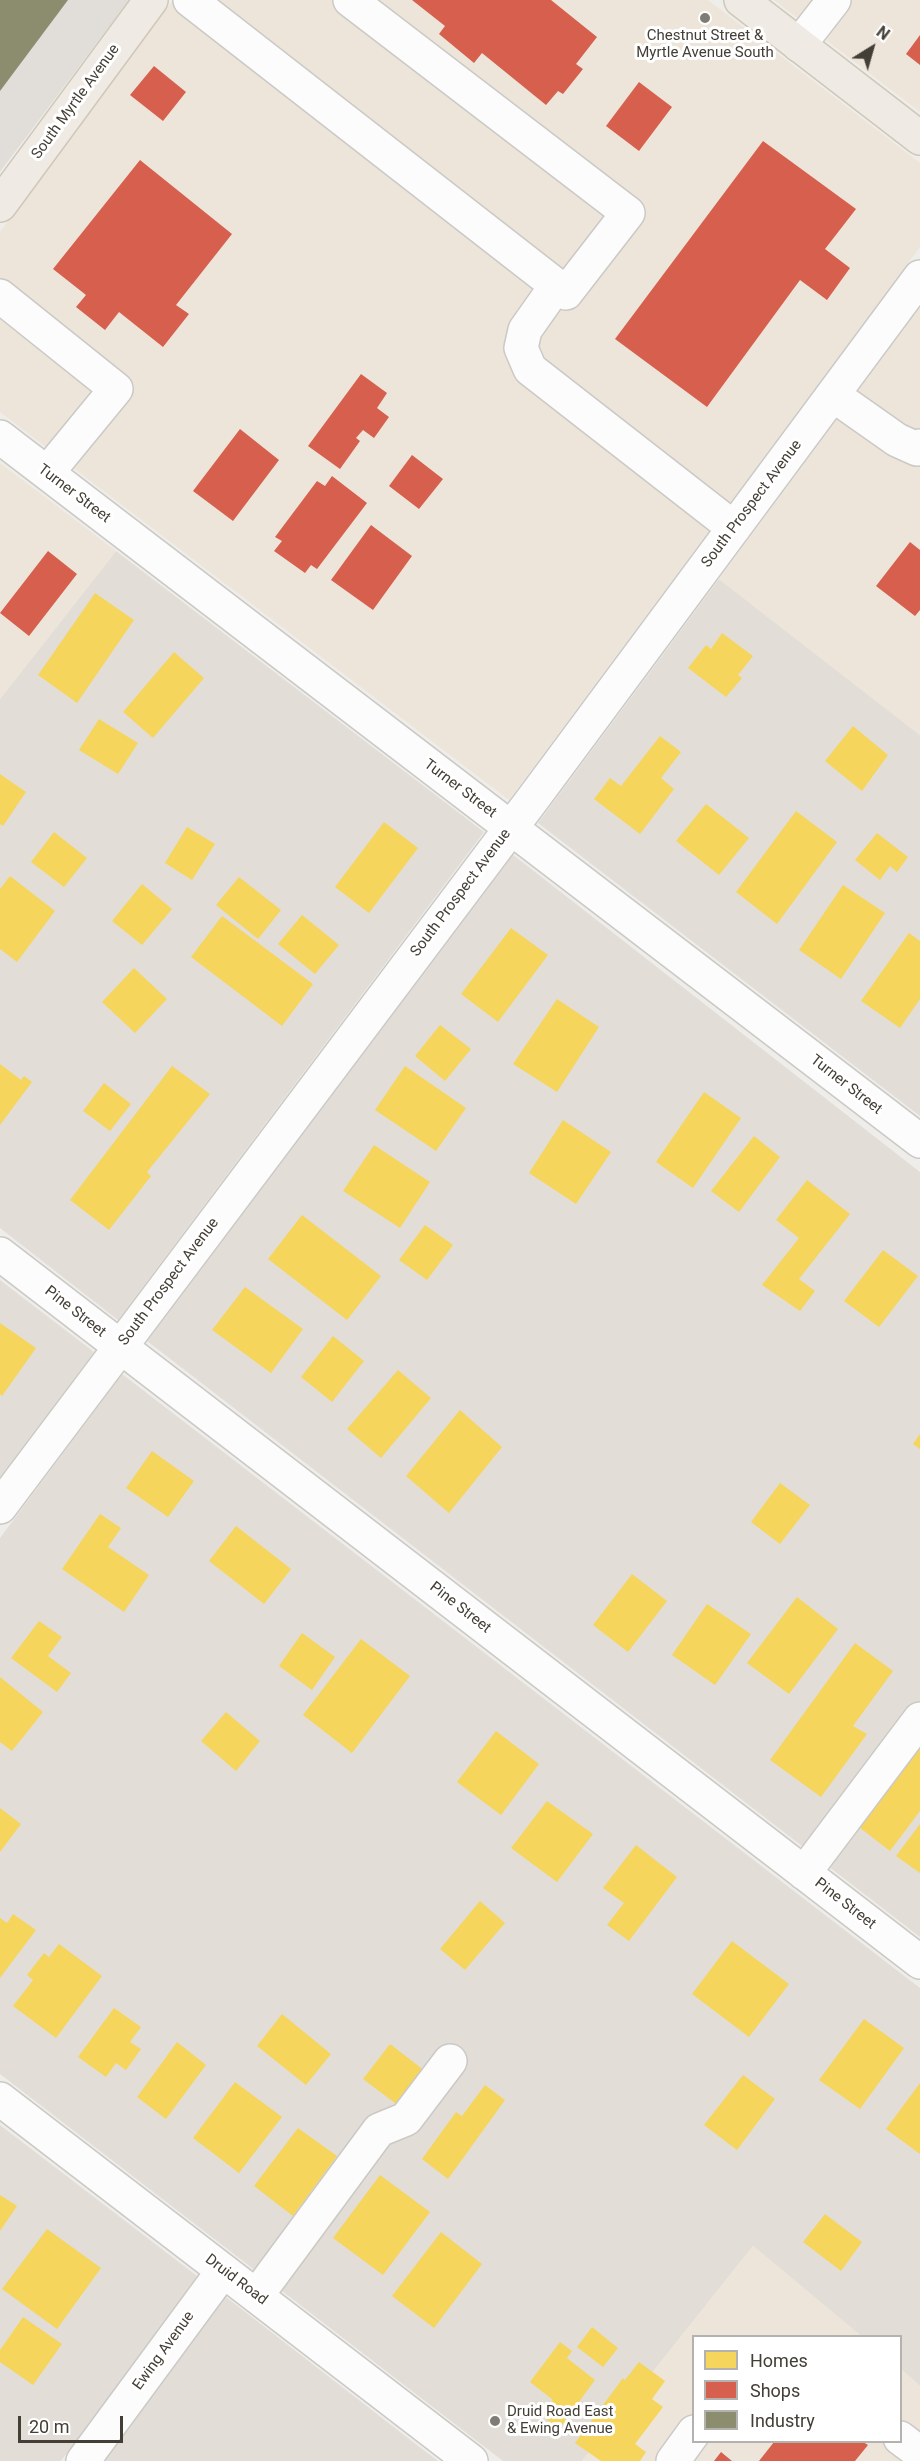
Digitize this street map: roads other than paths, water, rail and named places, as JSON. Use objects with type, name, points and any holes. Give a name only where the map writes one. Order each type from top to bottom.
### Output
[{"type":"main road","name":"South Myrtle Avenue","points":[[0,205],[151,0]]},
{"type":"main road","points":[[741,0],[920,138]]},
{"type":"street","points":[[190,0],[566,293],[628,213],[350,0]]},
{"type":"street","points":[[799,45],[834,0]]},
{"type":"street","name":"South Prospect Avenue","points":[[0,1507],[920,278]]},
{"type":"street","points":[[556,286],[525,330],[521,348],[530,369],[734,528]]},
{"type":"street","points":[[0,296],[116,388],[47,473]]},
{"type":"street","points":[[833,395],[897,440],[917,449],[920,446]]},
{"type":"street","name":"Turner Street","points":[[0,437],[920,1141]]},
{"type":"street","name":"Pine Street","points":[[0,1254],[920,1962]]},
{"type":"street","points":[[804,1873],[920,1719]]},
{"type":"street","points":[[257,2295],[379,2130],[406,2119],[450,2061]]},
{"type":"street","name":"Druid Road","points":[[0,2099],[471,2461]]},
{"type":"street","name":"Ewing Avenue","points":[[83,2461],[223,2271]]},
{"type":"street","points":[[673,2461],[692,2433]]},
{"type":"street","points":[[902,2439],[920,2452]]},
{"type":"place","name":"Chestnut Street & Myrtle Avenue South","points":[[705,18]]},
{"type":"place","name":"Druid Road East & Ewing Avenue","points":[[495,2421]]}]
